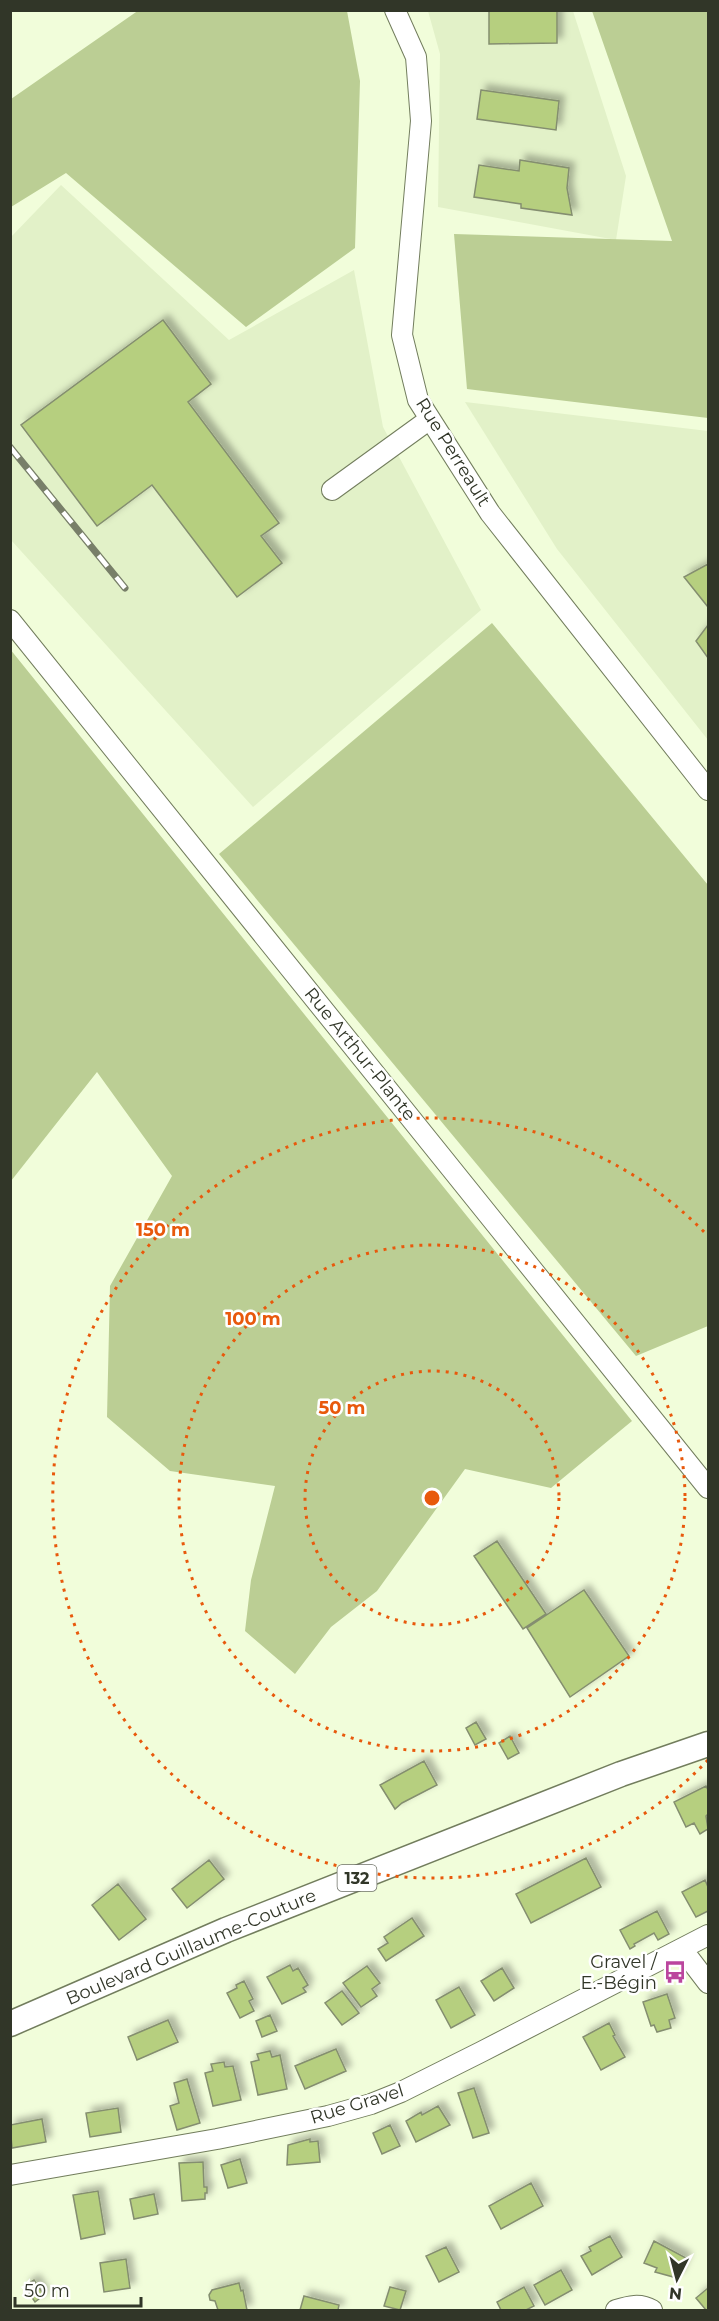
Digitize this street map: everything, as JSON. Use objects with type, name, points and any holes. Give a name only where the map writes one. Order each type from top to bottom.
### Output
[{"type":"main road","name":"Boulevard Guillaume-Couture","points":[[10,2024],[226,1930],[621,1774],[708,1744]]},
{"type":"street","name":"Rue Perreault","points":[[395,10],[416,57],[421,121],[402,335],[418,400],[490,513],[708,790]]},
{"type":"street","points":[[332,490],[430,419]]},
{"type":"street","name":"Rue Arthur-Plante","points":[[10,620],[708,1488]]},
{"type":"street","name":"Rue Gravel","points":[[10,2175],[217,2139],[328,2116],[371,2104],[401,2092],[481,2052],[708,1935]]},
{"type":"street","points":[[682,1949],[708,1983]]},
{"type":"street","points":[[616,2310],[629,2306],[645,2306],[652,2310]]},
{"type":"shaded area","points":[[139,10],[347,11],[360,81],[355,248],[246,327],[66,173],[11,207],[11,99]]},
{"type":"shaded area","points":[[428,11],[573,11],[626,176],[616,240],[438,207],[440,54]]},
{"type":"shaded area","points":[[592,11],[708,11],[708,418],[467,389],[454,234],[672,241]]},
{"type":"shaded area","points":[[61,185],[229,340],[354,270],[383,427],[481,610],[253,807],[11,540],[11,237]]},
{"type":"shaded area","points":[[465,402],[708,431],[708,740],[557,549]]},
{"type":"shaded area","points":[[492,623],[708,885],[708,1326],[636,1356],[219,854]]},
{"type":"shaded area","points":[[10,649],[632,1421],[551,1488],[465,1469],[377,1591],[331,1627],[295,1674],[245,1631],[251,1580],[275,1486],[170,1471],[107,1417],[110,1286],[172,1176],[97,1072],[11,1181]]},
{"type":"building","points":[[489,10],[557,10],[557,43],[489,44]]},
{"type":"building","points":[[481,90],[559,101],[556,130],[477,119]]},
{"type":"building","points":[[520,160],[569,168],[567,188],[572,215],[521,208],[521,204],[474,197],[479,165],[519,171]]},
{"type":"building","points":[[163,320],[211,384],[188,402],[279,523],[261,536],[282,563],[237,597],[152,485],[97,526],[21,425]]},
{"type":"building","points":[[708,564],[708,607],[684,577]]},
{"type":"building","points":[[708,625],[708,658],[696,641]]},
{"type":"building","points":[[497,1541],[546,1614],[523,1629],[474,1556]]},
{"type":"building","points":[[584,1590],[629,1656],[570,1697],[527,1628]]},
{"type":"building","points":[[476,1722],[486,1739],[475,1745],[466,1728]]},
{"type":"building","points":[[510,1736],[519,1753],[508,1759],[499,1743]]},
{"type":"building","points":[[424,1761],[437,1785],[395,1809],[380,1785]]},
{"type":"building","points":[[706,1786],[708,1790],[708,1814],[706,1816],[708,1829],[700,1834],[694,1823],[686,1827],[674,1802]]},
{"type":"building","points":[[586,1858],[601,1887],[531,1923],[516,1894]]},
{"type":"building","points":[[209,1860],[224,1879],[187,1908],[172,1889]]},
{"type":"building","points":[[705,1880],[708,1887],[708,1911],[696,1917],[682,1892]]},
{"type":"building","points":[[118,1884],[146,1919],[119,1940],[92,1905]]},
{"type":"building","points":[[657,1911],[669,1934],[658,1940],[654,1933],[634,1944],[635,1946],[630,1949],[620,1930]]},
{"type":"building","points":[[412,1918],[424,1936],[386,1961],[378,1949],[388,1943],[384,1937]]},
{"type":"building","points":[[290,1965],[293,1971],[298,1968],[308,1985],[303,1988],[306,1992],[282,2004],[267,1977]]},
{"type":"building","points":[[367,1966],[380,1983],[372,1989],[377,1996],[361,2007],[343,1983]]},
{"type":"building","points":[[502,1968],[514,1988],[494,2001],[481,1981]]},
{"type":"building","points":[[244,1981],[253,1999],[249,2001],[254,2011],[240,2018],[227,1993]]},
{"type":"building","points":[[459,1987],[475,2015],[451,2028],[436,2000]]},
{"type":"building","points":[[342,1991],[359,2013],[342,2025],[325,2003]]},
{"type":"building","points":[[667,1994],[675,2018],[669,2020],[671,2028],[657,2032],[654,2025],[651,2026],[643,2002]]},
{"type":"building","points":[[270,2015],[277,2031],[262,2037],[256,2021]]},
{"type":"building","points":[[168,2020],[178,2042],[137,2060],[128,2037]]},
{"type":"building","points":[[609,2023],[615,2035],[613,2036],[625,2057],[601,2070],[583,2037]]},
{"type":"building","points":[[336,2049],[346,2071],[305,2089],[295,2066]]},
{"type":"building","points":[[270,2051],[272,2057],[280,2055],[287,2089],[258,2095],[251,2062],[259,2060],[257,2054]]},
{"type":"building","points":[[224,2062],[225,2067],[233,2066],[241,2100],[213,2106],[205,2073],[213,2071],[211,2064]]},
{"type":"building","points":[[187,2079],[200,2123],[177,2130],[170,2106],[179,2103],[174,2083]]},
{"type":"building","points":[[474,2088],[489,2133],[473,2138],[458,2093]]},
{"type":"building","points":[[438,2106],[450,2125],[416,2142],[406,2121]]},
{"type":"building","points":[[118,2108],[121,2132],[90,2137],[86,2113]]},
{"type":"building","points":[[42,2119],[46,2142],[12,2148],[10,2125]]},
{"type":"building","points":[[390,2125],[400,2146],[382,2154],[373,2133]]},
{"type":"building","points":[[310,2139],[310,2142],[318,2141],[320,2162],[287,2165],[288,2145]]},
{"type":"building","points":[[240,2159],[247,2183],[228,2188],[221,2165]]},
{"type":"building","points":[[203,2162],[204,2187],[207,2187],[205,2199],[182,2201],[179,2163]]},
{"type":"building","points":[[531,2183],[543,2206],[501,2229],[489,2206]]},
{"type":"building","points":[[98,2191],[105,2234],[81,2239],[73,2195]]},
{"type":"building","points":[[154,2194],[158,2214],[134,2219],[130,2199]]},
{"type":"building","points":[[610,2236],[622,2257],[592,2275],[581,2256],[591,2251],[589,2247]]},
{"type":"building","points":[[654,2241],[686,2258],[677,2278],[655,2272],[657,2268],[644,2263]]},
{"type":"building","points":[[446,2247],[459,2272],[439,2282],[426,2256]]},
{"type":"building","points":[[126,2259],[130,2288],[104,2292],[100,2263]]},
{"type":"building","points":[[561,2270],[572,2290],[545,2305],[534,2285]]},
{"type":"building","points":[[34,2280],[44,2295],[35,2302],[24,2286]]},
{"type":"building","points":[[239,2283],[241,2291],[243,2290],[247,2310],[218,2310],[215,2301],[210,2300],[209,2295],[212,2290]]},
{"type":"building","points":[[390,2287],[406,2291],[400,2310],[384,2306]]},
{"type":"building","points":[[524,2287],[534,2306],[526,2310],[501,2310],[497,2302]]},
{"type":"building","points":[[708,2288],[708,2310],[706,2310],[696,2298]]},
{"type":"building","points":[[304,2296],[339,2305],[338,2310],[300,2310]]},
{"type":"railway","points":[[10,447],[125,588]]},
{"type":"place","name":"Gravel / E.-Bégin","points":[[675,1972]]}]
